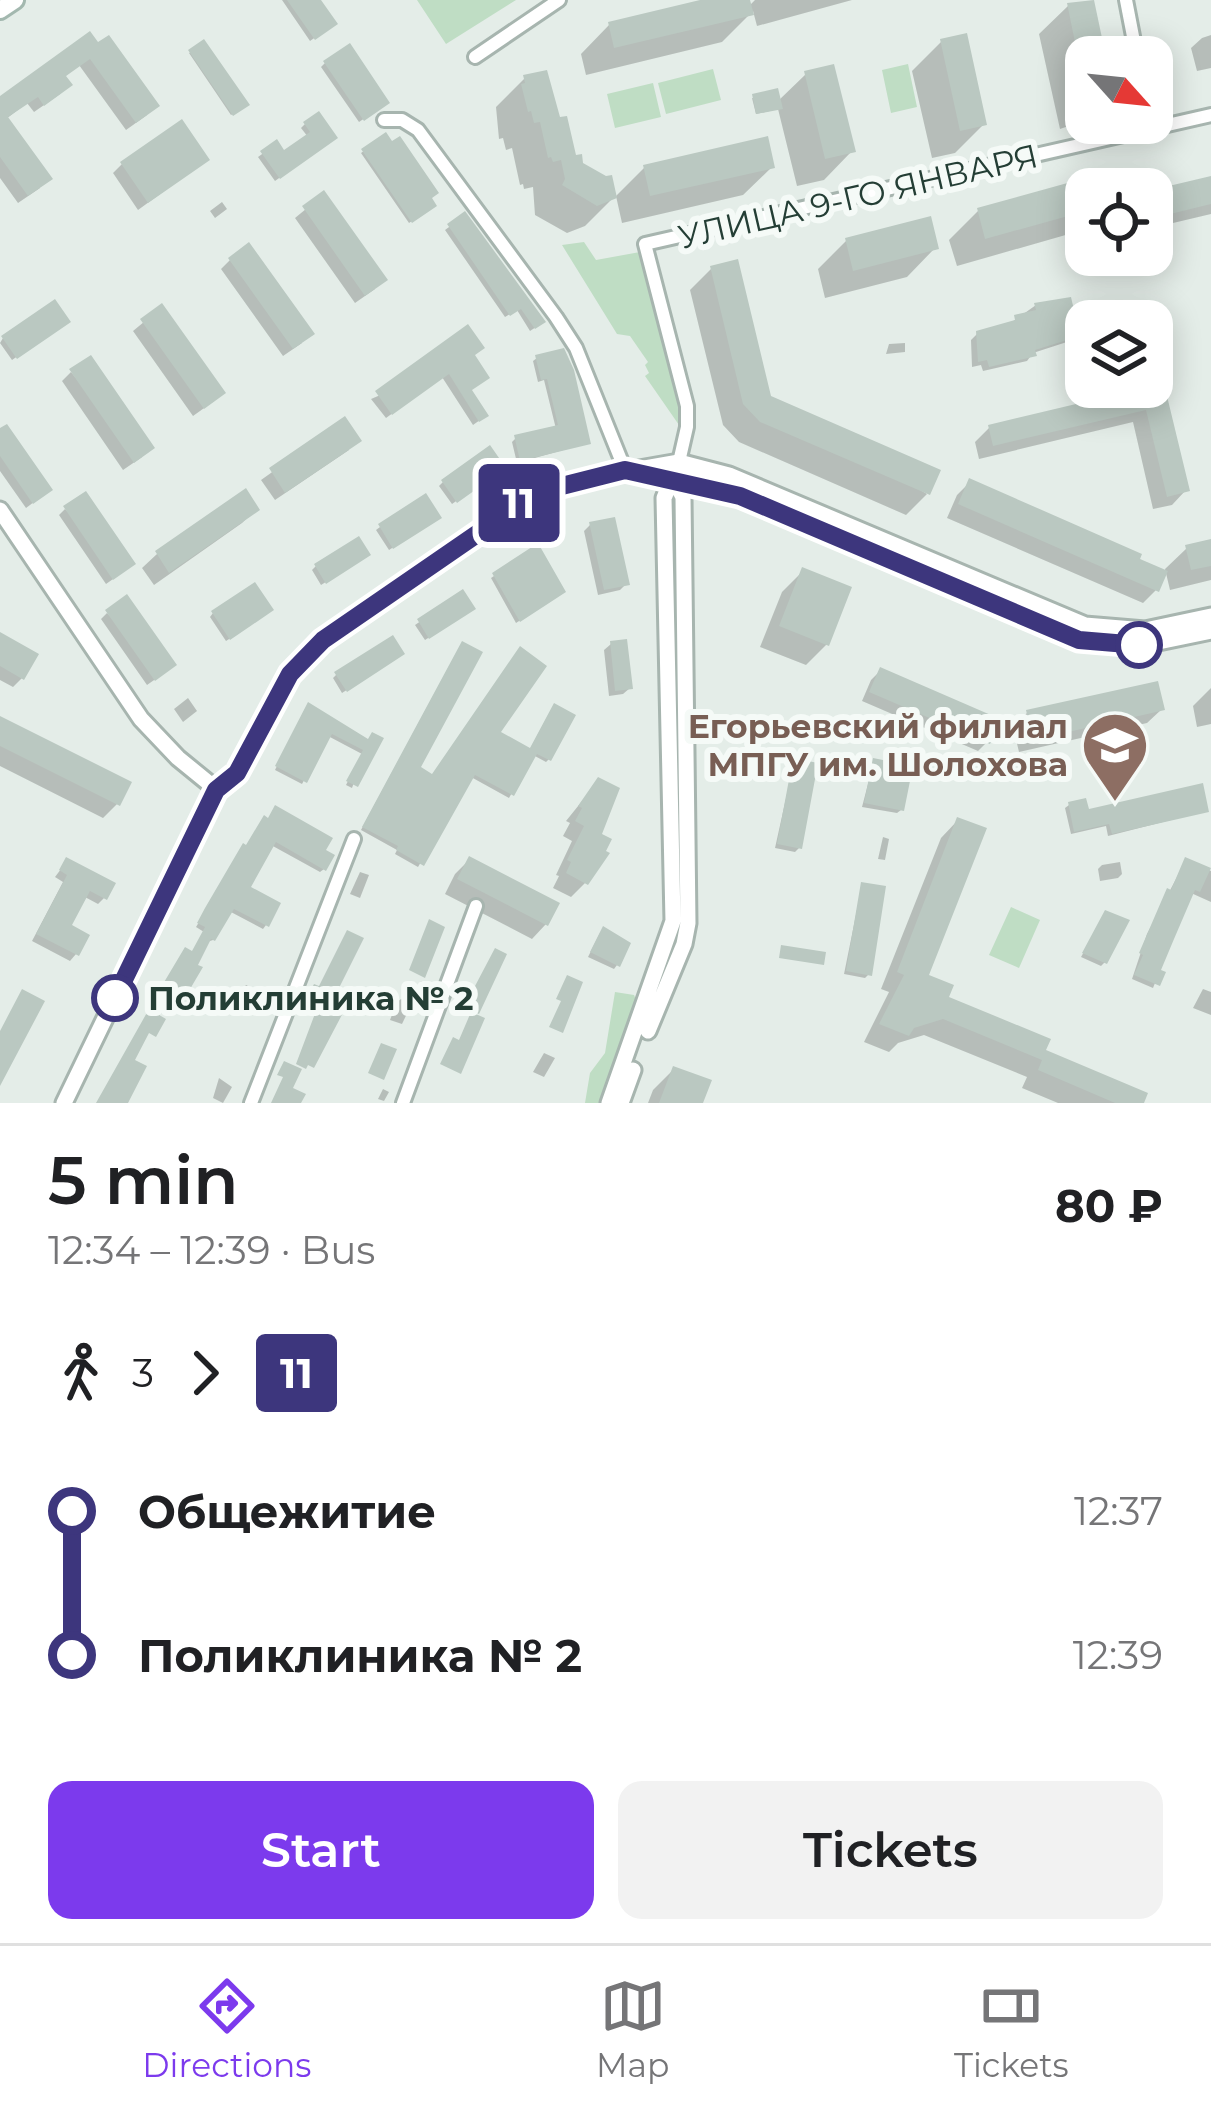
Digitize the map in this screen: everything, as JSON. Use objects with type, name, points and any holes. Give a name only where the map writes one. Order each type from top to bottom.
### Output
[{"type":"main road","points":[[0,10],[15,0]]},
{"type":"street","points":[[475,57],[559,0]]},
{"type":"street","points":[[1126,0],[1133,36]]},
{"type":"street","name":"УЛИЦА 9-ГО ЯНВАРЯ","points":[[1173,122],[1211,115]]},
{"type":"street","points":[[384,120],[402,120],[418,130],[556,316],[577,348],[628,470]]},
{"type":"street","name":"УЛИЦА 9-ГО ЯНВАРЯ","points":[[680,462],[687,406],[645,244],[1075,144]]},
{"type":"street","points":[[609,1103],[673,921],[664,498],[680,462]]},
{"type":"street","points":[[64,1103],[216,790],[237,773],[290,674],[323,640],[538,492],[680,462],[729,476],[1085,625],[1145,630],[1211,616]]},
{"type":"street","points":[[628,470],[740,496],[1079,640],[1144,645],[1211,631]]},
{"type":"street","points":[[621,1103],[684,944],[688,922],[683,497],[674,480]]},
{"type":"street","points":[[0,510],[142,718],[216,790]]},
{"type":"street","points":[[251,1103],[354,839]]},
{"type":"street","points":[[403,1103],[476,906]]},
{"type":"green space","points":[[417,0],[516,0],[446,44]]},
{"type":"green space","points":[[908,64],[917,107],[891,113],[882,70]]},
{"type":"green space","points":[[713,69],[721,100],[666,114],[658,83]]},
{"type":"green space","points":[[653,83],[661,117],[615,128],[607,94]]},
{"type":"green space","points":[[584,242],[596,260],[640,252],[680,408],[679,425],[645,376],[648,362],[630,336],[617,334],[562,245]]},
{"type":"green space","points":[[1011,907],[1040,920],[1019,968],[989,955]]},
{"type":"green space","points":[[615,992],[634,995],[638,1005],[599,1103],[585,1103],[590,1073],[605,1053]]},
{"type":"building","points":[[287,0],[321,0],[338,24],[315,40]]},
{"type":"building","points":[[700,0],[750,0],[754,15],[614,48],[608,22]]},
{"type":"building","points":[[1094,0],[1102,36],[1074,36],[1067,3]]},
{"type":"building","points":[[90,31],[98,42],[109,35],[160,106],[136,123],[90,59],[66,76],[73,85],[44,106],[38,97],[8,117],[53,179],[28,196],[0,157],[0,96]]},
{"type":"building","points":[[967,33],[987,125],[960,131],[940,39]]},
{"type":"building","points":[[204,39],[250,105],[233,116],[188,50]]},
{"type":"building","points":[[350,43],[390,103],[364,121],[323,61]]},
{"type":"building","points":[[834,64],[856,152],[825,159],[804,71]]},
{"type":"building","points":[[547,70],[560,117],[567,116],[576,155],[582,154],[583,163],[606,176],[612,175],[617,198],[597,206],[562,185],[561,160],[548,158],[540,122],[534,123],[528,112],[521,84],[525,83],[523,75]]},
{"type":"building","points":[[778,88],[783,109],[756,114],[752,94]]},
{"type":"building","points":[[319,111],[338,138],[280,179],[260,151],[277,139],[284,150],[310,132],[303,122]]},
{"type":"building","points":[[182,119],[210,160],[148,203],[120,162]]},
{"type":"building","points":[[386,132],[392,141],[400,136],[439,193],[432,198],[437,206],[412,223],[361,149]]},
{"type":"building","points":[[768,136],[775,168],[650,196],[643,165]]},
{"type":"building","points":[[1211,176],[1211,204],[1173,213],[1173,185]]},
{"type":"building","points":[[1065,184],[1065,217],[985,239],[977,208]]},
{"type":"building","points":[[324,190],[388,280],[365,296],[302,206]]},
{"type":"building","points":[[465,211],[546,322],[535,329],[521,309],[510,316],[447,224]]},
{"type":"building","points":[[931,216],[939,249],[853,271],[845,238]]},
{"type":"building","points":[[249,242],[315,334],[293,349],[228,258]]},
{"type":"building","points":[[738,259],[771,396],[941,470],[930,495],[760,422],[743,404],[710,266]]},
{"type":"building","points":[[1071,297],[1065,300],[1065,341],[1035,350],[1037,356],[989,367],[987,360],[978,362],[976,331],[1036,310],[1034,303]]},
{"type":"building","points":[[55,299],[71,322],[17,359],[1,336]]},
{"type":"building","points":[[162,303],[226,393],[204,409],[140,319]]},
{"type":"building","points":[[468,324],[485,348],[475,355],[490,378],[472,390],[489,416],[479,422],[449,374],[392,415],[375,391]]},
{"type":"building","points":[[564,348],[574,370],[591,444],[520,461],[514,435],[558,425],[547,379],[541,380],[535,355]]},
{"type":"building","points":[[91,355],[155,448],[134,463],[69,369]]},
{"type":"building","points":[[1065,407],[1170,408],[1190,491],[1167,497],[1146,410],[993,446],[988,425]]},
{"type":"building","points":[[345,416],[362,441],[285,493],[269,468]]},
{"type":"building","points":[[7,424],[53,490],[33,504],[0,456],[0,428]]},
{"type":"building","points":[[490,445],[506,468],[457,503],[441,480]]},
{"type":"building","points":[[969,478],[1142,554],[1140,559],[1168,571],[1159,592],[958,504]]},
{"type":"building","points":[[246,488],[260,510],[169,573],[155,551]]},
{"type":"building","points":[[86,491],[136,564],[113,580],[63,506]]},
{"type":"building","points":[[426,493],[442,518],[393,549],[378,524]]},
{"type":"building","points":[[615,517],[630,585],[604,590],[589,522]]},
{"type":"building","points":[[359,536],[371,555],[326,584],[314,564]]},
{"type":"building","points":[[1211,539],[1211,566],[1191,570],[1185,545]]},
{"type":"building","points":[[538,543],[566,592],[520,622],[492,573]]},
{"type":"building","points":[[802,567],[852,587],[829,646],[779,626]]},
{"type":"building","points":[[255,582],[274,610],[230,640],[211,611]]},
{"type":"building","points":[[463,589],[476,609],[429,639],[417,619]]},
{"type":"building","points":[[127,594],[177,665],[155,681],[105,610]]},
{"type":"building","points":[[0,632],[39,654],[24,680],[0,666]]},
{"type":"building","points":[[393,635],[405,654],[347,692],[334,672]]},
{"type":"building","points":[[627,639],[633,689],[615,691],[610,641]]},
{"type":"building","points":[[462,641],[483,652],[421,767],[432,774],[520,646],[547,666],[501,732],[530,748],[554,703],[576,715],[551,761],[537,754],[514,796],[475,775],[424,866],[362,827]]},
{"type":"building","points":[[880,667],[1000,719],[990,744],[869,692]]},
{"type":"building","points":[[1158,681],[1165,710],[1033,740],[1026,710]]},
{"type":"building","points":[[308,702],[368,739],[372,732],[384,738],[358,787],[346,781],[363,750],[332,734],[307,783],[275,766]]},
{"type":"building","points":[[0,716],[132,782],[120,806],[0,746]]},
{"type":"building","points":[[793,758],[818,763],[802,849],[777,844]]},
{"type":"building","points":[[873,758],[913,766],[904,811],[864,803]]},
{"type":"building","points":[[598,777],[620,788],[602,834],[612,839],[606,851],[610,853],[588,885],[566,873],[571,862],[567,860],[584,826],[575,821],[582,808],[578,806]]},
{"type":"building","points":[[1203,783],[1209,812],[1112,834],[1109,824],[1074,832],[1068,802],[1086,798],[1089,809]]},
{"type":"building","points":[[275,805],[333,838],[326,850],[335,855],[326,871],[276,842],[251,887],[281,903],[269,927],[234,909],[215,941],[211,939],[198,965],[203,967],[183,1001],[160,989],[185,947],[192,951],[205,927],[197,923],[243,843]]},
{"type":"building","points":[[957,817],[987,828],[929,975],[954,985],[949,997],[1051,1039],[1046,1050],[1148,1093],[1144,1103],[1115,1103],[1038,1070],[1042,1060],[943,1019],[914,1028],[909,1036],[879,1024],[904,975],[897,972]]},
{"type":"building","points":[[469,856],[560,903],[548,926],[457,879]]},
{"type":"building","points":[[66,857],[116,883],[107,900],[90,891],[72,925],[90,935],[79,956],[36,934],[67,875],[59,870]]},
{"type":"building","points":[[1185,857],[1211,868],[1200,892],[1195,890],[1161,970],[1166,972],[1160,986],[1134,975],[1167,888],[1171,890]]},
{"type":"building","points":[[861,882],[886,886],[872,976],[846,971]]},
{"type":"building","points":[[1105,910],[1130,920],[1107,964],[1082,953]]},
{"type":"building","points":[[429,919],[445,927],[425,978],[409,970]]},
{"type":"building","points":[[603,926],[631,943],[620,967],[590,952]]},
{"type":"building","points":[[347,930],[364,938],[332,1002],[345,1009],[314,1068],[308,1065],[306,1069],[296,1064],[319,1003],[307,998],[314,984],[319,986]]},
{"type":"building","points":[[781,945],[826,952],[824,965],[779,958]]},
{"type":"building","points":[[495,948],[507,954],[479,1014],[464,1007]]},
{"type":"building","points":[[567,975],[583,982],[563,1033],[549,1027]]},
{"type":"building","points":[[22,989],[45,1001],[0,1086],[0,1031]]},
{"type":"building","points":[[149,1009],[166,1019],[156,1037],[149,1033],[135,1060],[147,1066],[128,1103],[96,1103]]},
{"type":"building","points":[[471,1012],[485,1018],[461,1074],[440,1064],[453,1037],[459,1040]]},
{"type":"building","points":[[381,1043],[397,1049],[384,1080],[368,1073]]},
{"type":"building","points":[[284,1061],[302,1069],[293,1088],[306,1094],[301,1103],[271,1103],[283,1077],[277,1075]]},
{"type":"building","points":[[673,1066],[712,1080],[703,1103],[659,1103]]},
{"type":"bus line","name":"11","points":[[115,998],[216,790],[237,773],[298,664],[350,620],[538,492],[625,470],[725,490],[1079,640],[1139,645]]},
{"type":"place","name":"Егорьевский филиал МПГУ им. Шолохова","points":[[1115,804]]},
{"type":"place","name":"Поликлиника № 2","points":[[115,998]]}]
